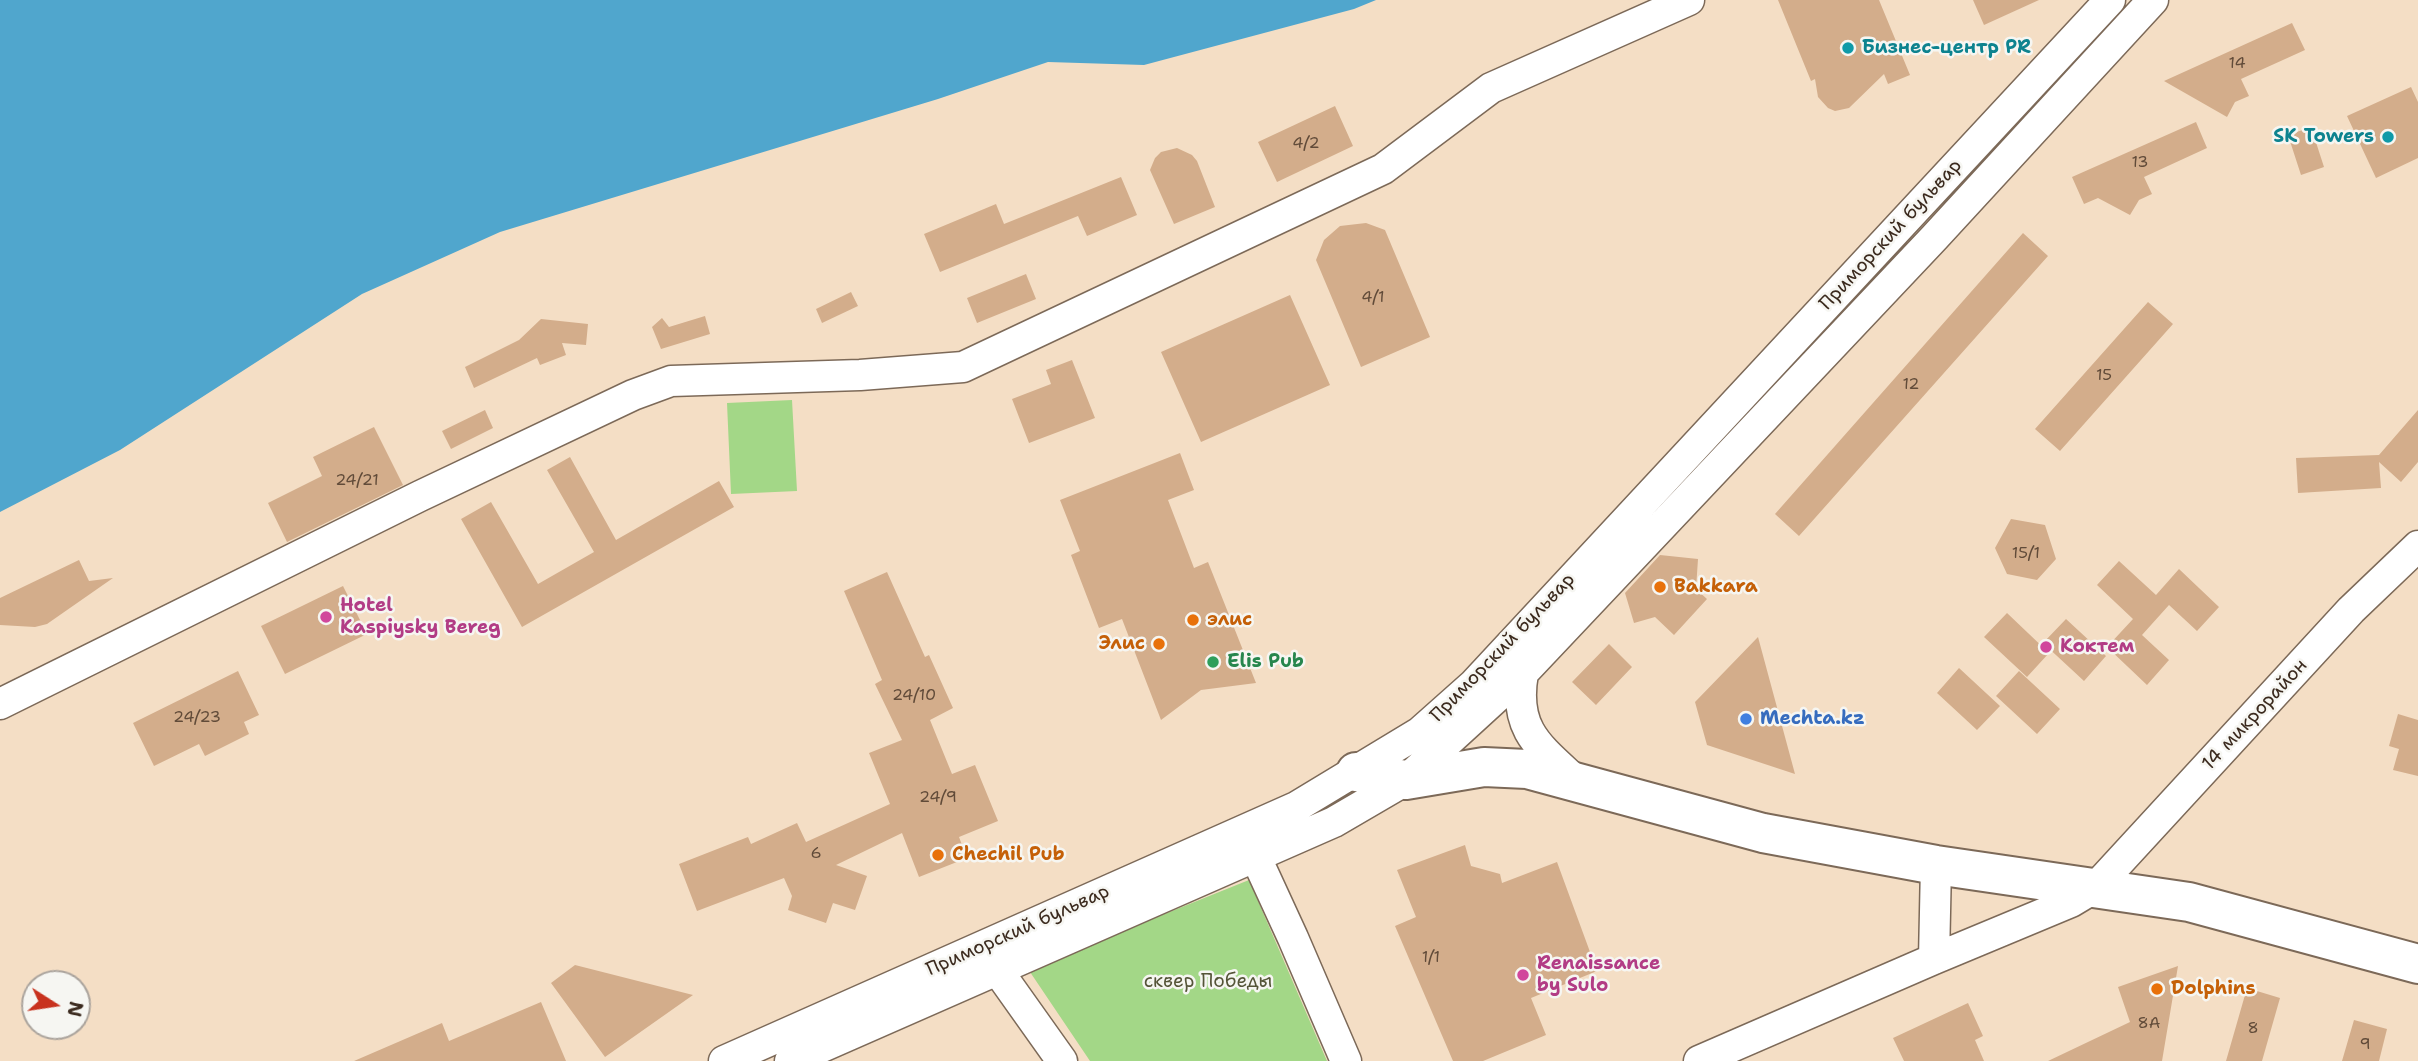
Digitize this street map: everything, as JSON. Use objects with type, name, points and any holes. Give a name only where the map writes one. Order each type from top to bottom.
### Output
[{"type":"main road","points":[[1356,772],[1406,780],[1484,767],[1527,769],[1763,834],[1936,865],[2189,902],[2418,964]]},
{"type":"street","points":[[0,705],[420,496],[634,395],[671,381],[860,375],[963,367],[1383,169],[1491,88],[1689,0]]},
{"type":"street","name":"Приморский бульвар","points":[[1249,844],[1296,807],[1420,732],[1474,684],[2110,0]]},
{"type":"street","name":"Приморский бульвар","points":[[724,1061],[989,959],[1249,844],[1334,822],[1406,780],[1523,673],[1934,238],[2153,0]]},
{"type":"street","name":"14 микрорайон","points":[[1699,1061],[1934,958],[2071,902],[2096,887],[2351,610],[2418,546]]},
{"type":"street","points":[[1523,673],[1519,696],[1524,724],[1546,753],[1577,781]]},
{"type":"street","points":[[1249,844],[1346,1061]]},
{"type":"street","points":[[1934,958],[1936,865]]},
{"type":"street","points":[[989,959],[1062,1061]]},
{"type":"street","name":"Приморский бульвар","points":[[790,1061],[989,959]]},
{"type":"green space","points":[[792,400],[797,491],[731,494],[727,403]]},
{"type":"green space","name":"сквер Победы","points":[[1249,880],[1327,1061],[1090,1061],[1028,969]]},
{"type":"water","points":[[0,0],[1376,0],[1354,9],[1144,65],[1048,62],[938,99],[500,232],[362,294],[120,450],[0,512]]},
{"type":"building","name":"Бизнес-центр PR","points":[[1778,0],[1879,0],[1910,75],[1888,84],[1884,74],[1849,108],[1835,111],[1828,108],[1818,97],[1815,79],[1811,81]]},
{"type":"building","points":[[1973,0],[2039,0],[1984,25]]},
{"type":"building","points":[[2292,23],[2305,50],[2241,79],[2249,96],[2235,102],[2227,117],[2164,81]]},
{"type":"building","name":"SK Towers","points":[[2411,87],[2418,102],[2418,158],[2376,178],[2347,116]]},
{"type":"building","points":[[1335,106],[1353,146],[1277,182],[1258,142]]},
{"type":"building","points":[[2196,122],[2207,148],[2144,177],[2152,194],[2139,200],[2130,215],[2098,198],[2084,204],[2072,177]]},
{"type":"building","points":[[2311,127],[2324,167],[2301,175],[2288,135]]},
{"type":"building","points":[[1177,148],[1192,155],[1197,161],[1215,207],[1174,224],[1150,170],[1161,152]]},
{"type":"building","points":[[1121,177],[1137,215],[1087,236],[1078,216],[940,272],[924,234],[996,204],[1004,224]]},
{"type":"building","points":[[1366,223],[1385,230],[1430,337],[1361,367],[1316,260],[1324,240],[1340,226]]},
{"type":"building","points":[[2023,233],[2048,256],[1799,536],[1775,514]]},
{"type":"building","points":[[1026,274],[1036,299],[977,323],[967,298]]},
{"type":"building","points":[[851,292],[858,306],[822,323],[816,309]]},
{"type":"building","points":[[1290,295],[1330,385],[1201,442],[1161,352]]},
{"type":"building","points":[[2148,302],[2173,324],[2060,451],[2035,429]]},
{"type":"building","points":[[705,316],[710,334],[661,349],[652,327],[662,318],[669,327]]},
{"type":"building","points":[[541,319],[588,324],[586,345],[562,343],[566,355],[540,365],[537,358],[474,388],[465,367],[519,340]]},
{"type":"building","points":[[1072,360],[1095,418],[1029,443],[1012,399],[1051,384],[1046,370]]},
{"type":"building","points":[[485,410],[493,428],[451,449],[442,431]]},
{"type":"building","points":[[2418,410],[2418,462],[2401,482],[2379,462],[2381,488],[2298,493],[2296,458],[2379,455]]},
{"type":"building","points":[[374,427],[403,485],[287,542],[268,503],[322,476],[313,457]]},
{"type":"building","points":[[1180,453],[1194,490],[1168,500],[1194,568],[1208,562],[1256,683],[1201,690],[1161,720],[1122,619],[1099,628],[1071,555],[1080,551],[1060,500]]},
{"type":"building","points":[[570,457],[616,540],[719,481],[734,507],[522,627],[461,519],[491,502],[538,584],[594,552],[547,470]]},
{"type":"building","points":[[2011,519],[2045,525],[2056,559],[2037,580],[2007,574],[1995,548]]},
{"type":"building","points":[[1660,555],[1698,559],[1696,589],[1707,599],[1674,635],[1655,617],[1634,623],[1625,593]]},
{"type":"building","points":[[79,560],[89,581],[113,578],[47,624],[35,627],[0,625],[0,598]]},
{"type":"building","points":[[2119,561],[2156,595],[2179,569],[2219,607],[2197,631],[2169,605],[2142,635],[2169,660],[2147,685],[2107,647],[2133,619],[2097,585]]},
{"type":"building","points":[[887,572],[925,657],[929,655],[953,708],[930,720],[952,774],[975,765],[998,821],[959,837],[967,858],[919,877],[902,833],[836,865],[867,876],[855,910],[833,903],[826,923],[788,910],[792,896],[784,878],[697,911],[679,864],[748,837],[751,844],[797,823],[806,842],[890,804],[869,753],[902,740],[875,684],[882,680],[844,591]]},
{"type":"building","points":[[343,586],[367,634],[285,674],[261,626]]},
{"type":"building","points":[[2007,613],[2049,653],[2027,677],[1984,637]]},
{"type":"building","points":[[2066,619],[2106,656],[2084,681],[2043,643]]},
{"type":"building","points":[[1758,637],[1795,774],[1707,745],[1695,702]]},
{"type":"building","points":[[1609,644],[1632,667],[1596,705],[1572,682]]},
{"type":"building","points":[[1959,668],[2000,706],[1977,730],[1937,693]]},
{"type":"building","points":[[238,671],[259,715],[244,722],[249,734],[205,756],[199,744],[154,766],[133,723]]},
{"type":"building","points":[[2019,671],[2060,709],[2037,734],[1996,696]]},
{"type":"building","points":[[2398,714],[2418,720],[2418,776],[2393,770],[2399,749],[2389,746]]},
{"type":"building","points":[[1465,845],[1471,866],[1500,874],[1502,883],[1557,862],[1597,971],[1531,998],[1546,1035],[1483,1061],[1453,1061],[1395,926],[1416,917],[1397,870]]},
{"type":"building","points":[[575,965],[693,995],[605,1057],[551,983]]},
{"type":"building","points":[[2178,966],[2162,1061],[2048,1061],[2130,1022],[2118,987]]},
{"type":"building","points":[[2247,988],[2280,998],[2262,1061],[2226,1061]]},
{"type":"building","points":[[541,1002],[566,1061],[354,1061],[442,1023],[449,1041]]},
{"type":"building","points":[[1968,1003],[1983,1036],[1975,1040],[1984,1061],[1904,1061],[1893,1038]]},
{"type":"building","points":[[2354,1020],[2387,1029],[2379,1061],[2342,1061]]},
{"type":"place","name":"Бизнес-центр PR","points":[[1848,48]]},
{"type":"place","name":"SK Towers","points":[[2388,137]]},
{"type":"place","name":"Bakkara","points":[[1660,587]]},
{"type":"place","name":"Hotel Kaspiysky Bereg","points":[[326,617]]},
{"type":"place","name":"элис","points":[[1193,620]]},
{"type":"place","name":"Элис","points":[[1159,644]]},
{"type":"place","name":"Коктем","points":[[2046,647]]},
{"type":"place","name":"Elis Pub","points":[[1213,662]]},
{"type":"place","name":"Mechta.kz","points":[[1746,719]]},
{"type":"place","name":"Chechil Pub","points":[[938,855]]},
{"type":"place","name":"Renaissance by Sulo","points":[[1523,975]]},
{"type":"place","name":"Dolphins","points":[[2157,989]]}]
